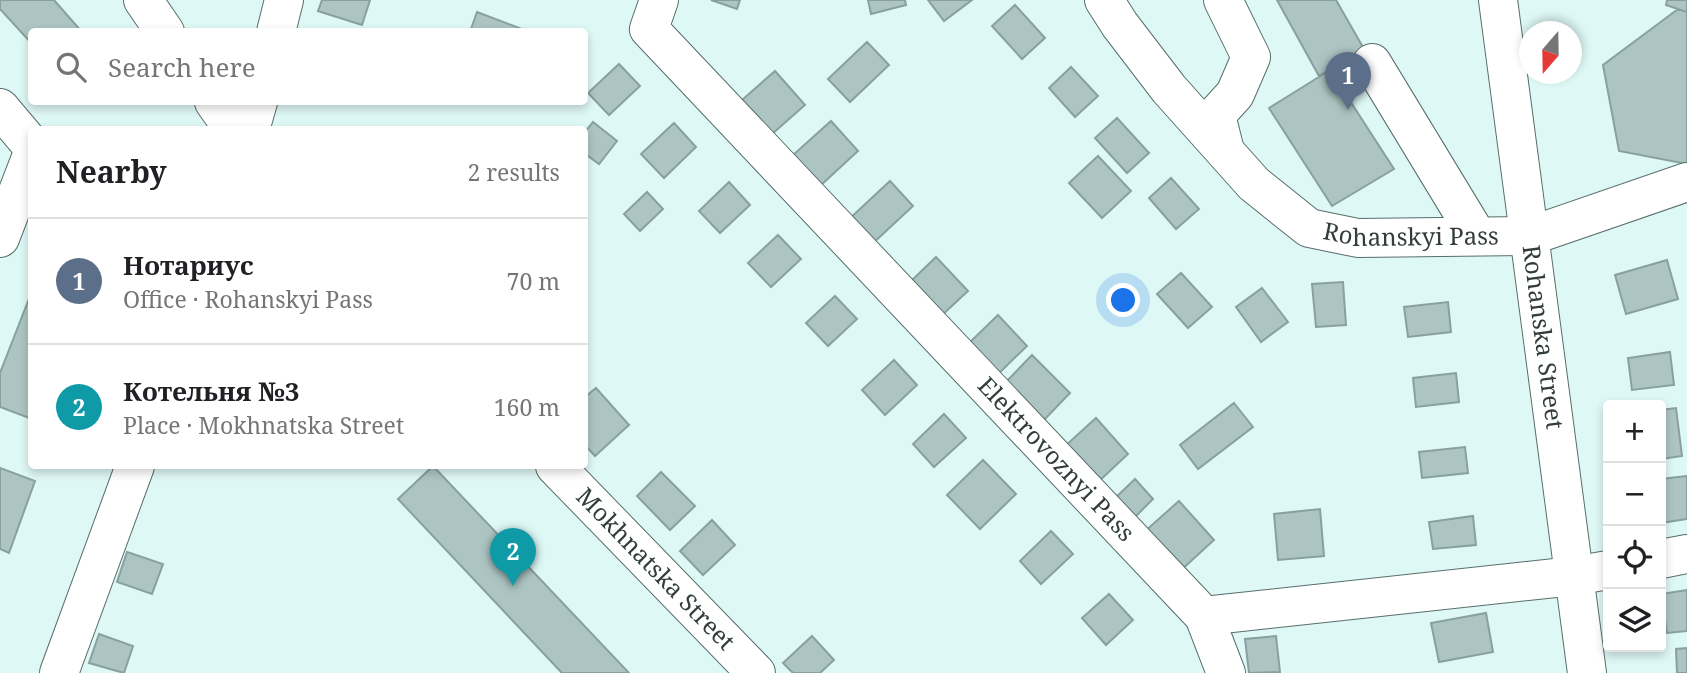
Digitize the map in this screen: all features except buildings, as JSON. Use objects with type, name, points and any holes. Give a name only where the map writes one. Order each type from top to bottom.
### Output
[{"type":"street","points":[[143,0],[162,28]]},
{"type":"street","points":[[277,28],[284,0]]},
{"type":"street","name":"Elektrovoznyi Pass","points":[[659,0],[649,29],[1205,616]]},
{"type":"street","name":"Rohanskyi Pass","points":[[1104,0],[1169,89],[1254,184],[1309,228],[1358,237],[1530,236],[1687,182]]},
{"type":"street","points":[[1223,0],[1251,57],[1235,94],[1216,115],[1225,151]]},
{"type":"street","name":"Rohanska Street","points":[[1499,0],[1530,236],[1591,573],[1587,673]]},
{"type":"street","points":[[1372,63],[1477,236]]},
{"type":"street","points":[[216,105],[231,126]]},
{"type":"street","points":[[251,126],[257,105]]},
{"type":"street","points":[[0,108],[28,141]]},
{"type":"street","points":[[0,238],[28,165]]},
{"type":"street","points":[[60,673],[134,469]]},
{"type":"street","name":"Mokhnatska Street","points":[[558,469],[756,673]]},
{"type":"street","points":[[1666,558],[1687,554]]},
{"type":"street","points":[[1226,673],[1205,616],[1591,573]]},
{"type":"place","name":"Нотариус","points":[[1348,110]]},
{"type":"place","name":"Котельня №3","points":[[513,586]]}]
